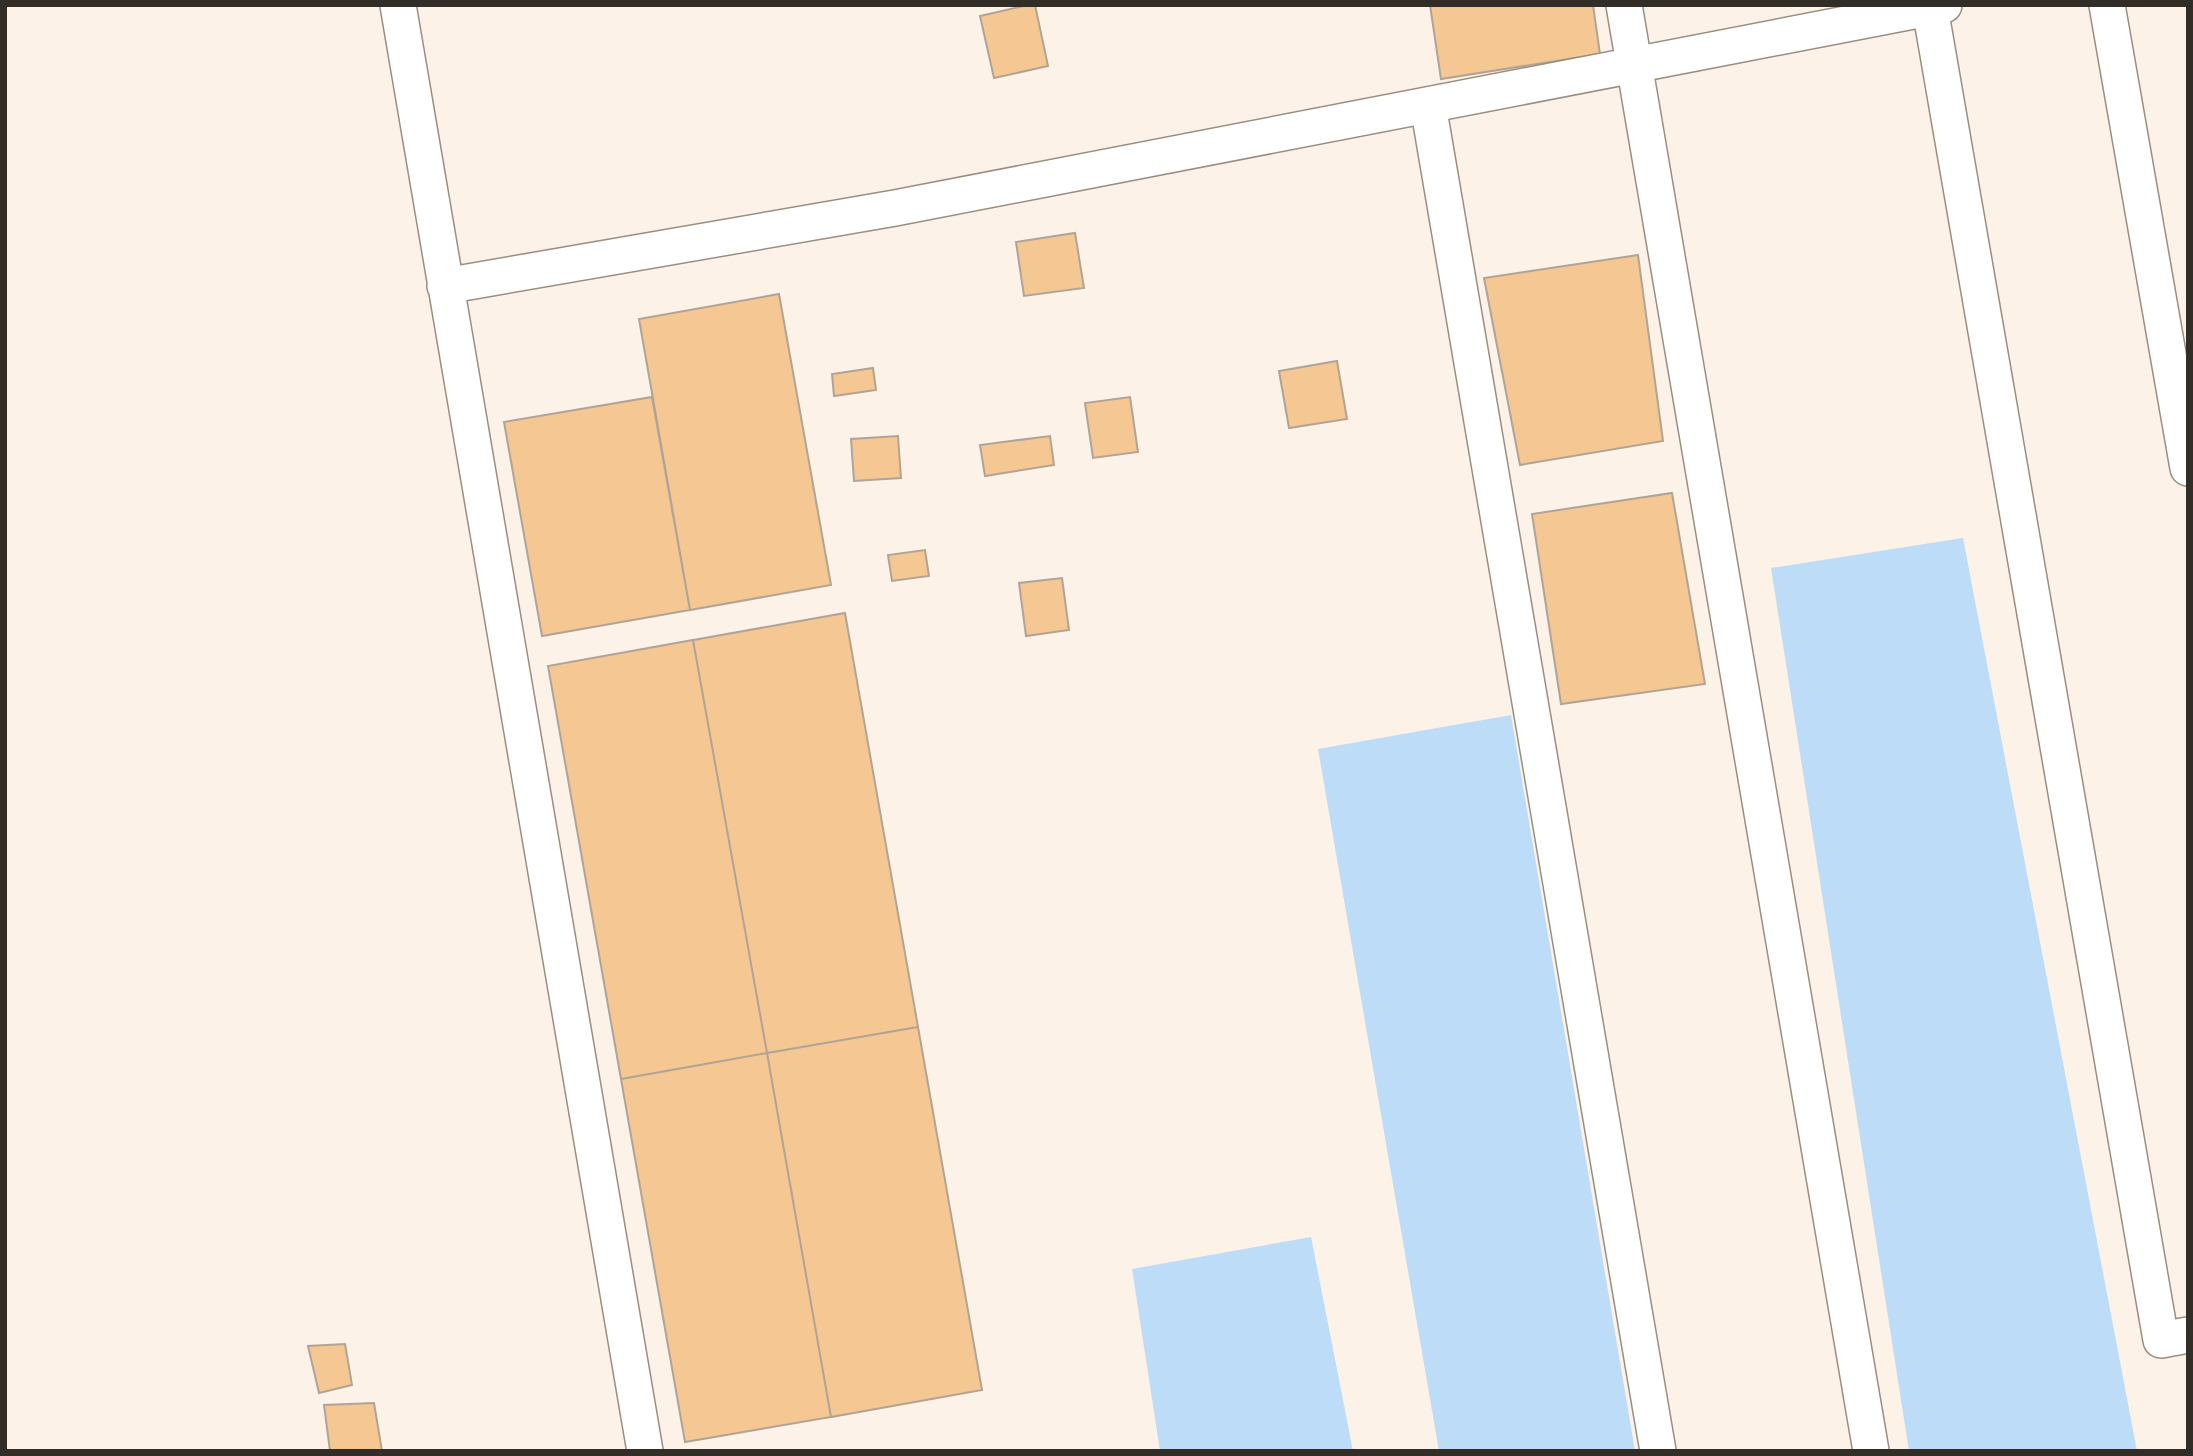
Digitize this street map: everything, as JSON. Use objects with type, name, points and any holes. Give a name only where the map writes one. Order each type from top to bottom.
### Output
[{"type":"street","points":[[398,5],[645,1451]]},
{"type":"street","points":[[1623,5],[1871,1451]]},
{"type":"street","points":[[2107,5],[2188,468]]},
{"type":"street","points":[[444,286],[895,208],[1937,7],[2161,1340],[2188,1335]]},
{"type":"street","points":[[1428,105],[1658,1451]]},
{"type":"water","points":[[1963,538],[2137,1451],[1909,1451],[1771,568]]},
{"type":"water","points":[[1511,715],[1635,1451],[1439,1451],[1318,749]]},
{"type":"water","points":[[1311,1237],[1353,1451],[1160,1451],[1132,1269]]},
{"type":"building","points":[[1035,5],[1048,66],[994,78],[980,16]]},
{"type":"building","points":[[1430,5],[1593,5],[1600,54],[1441,79]]},
{"type":"building","points":[[1075,233],[1084,288],[1024,296],[1016,242]]},
{"type":"building","points":[[1638,255],[1663,441],[1520,465],[1484,278]]},
{"type":"building","points":[[779,294],[831,585],[690,610],[639,319]]},
{"type":"building","points":[[1337,361],[1347,419],[1289,428],[1279,371]]},
{"type":"building","points":[[873,368],[876,390],[834,396],[832,374]]},
{"type":"building","points":[[652,397],[690,610],[542,636],[504,422]]},
{"type":"building","points":[[1130,397],[1138,452],[1093,458],[1085,403]]},
{"type":"building","points":[[898,436],[901,478],[854,481],[851,439]]},
{"type":"building","points":[[1050,436],[1054,465],[985,476],[980,445]]},
{"type":"building","points":[[1672,493],[1705,684],[1561,704],[1532,514]]},
{"type":"building","points":[[925,550],[929,576],[892,581],[888,555]]},
{"type":"building","points":[[1062,578],[1069,630],[1026,636],[1019,583]]},
{"type":"building","points":[[845,613],[918,1027],[767,1053],[693,640]]},
{"type":"building","points":[[693,640],[767,1053],[621,1079],[548,666]]},
{"type":"building","points":[[918,1027],[982,1390],[831,1417],[767,1053]]},
{"type":"building","points":[[767,1053],[831,1417],[685,1442],[621,1079]]},
{"type":"building","points":[[345,1344],[352,1385],[319,1393],[308,1346]]},
{"type":"building","points":[[374,1403],[382,1451],[330,1451],[324,1405]]}]
